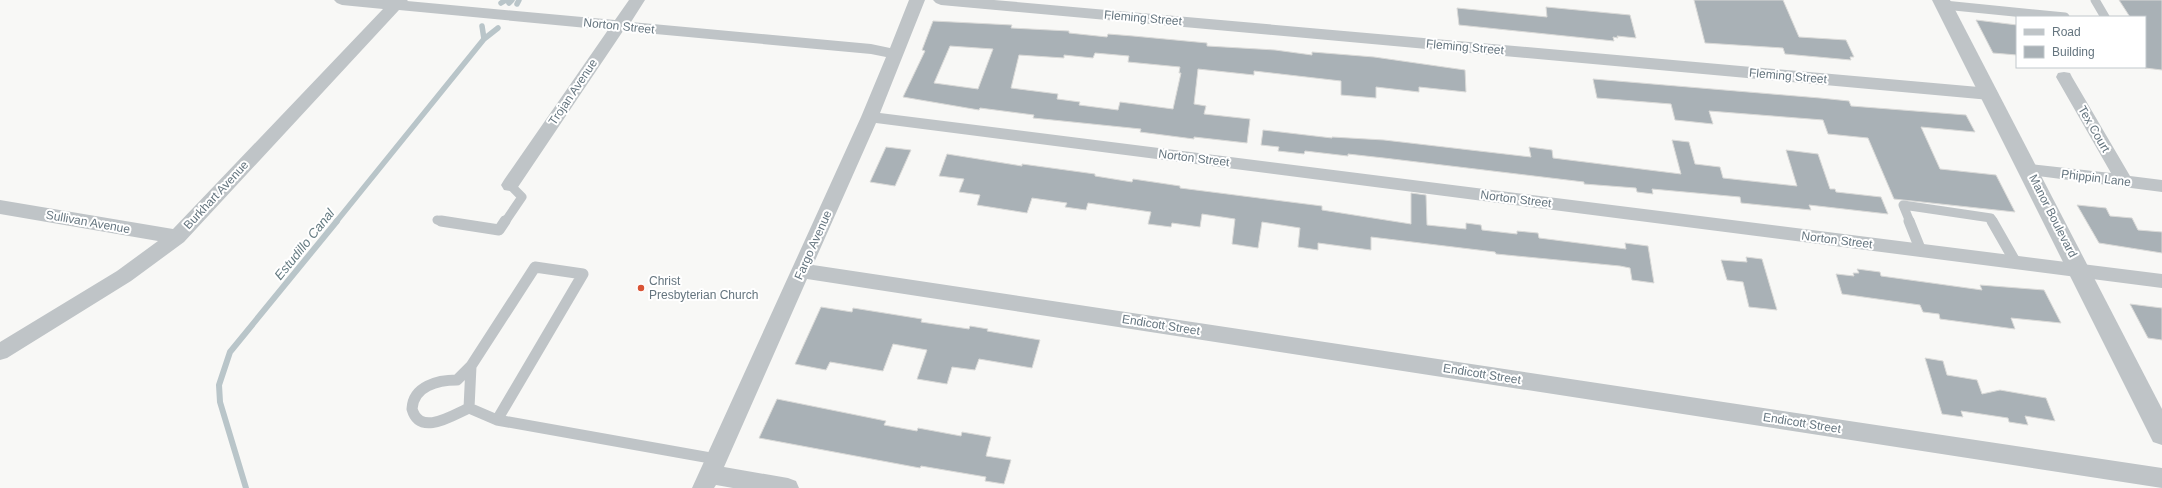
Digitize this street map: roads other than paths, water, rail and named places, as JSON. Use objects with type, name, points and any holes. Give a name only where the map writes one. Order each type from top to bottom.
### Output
[{"type":"street","name":"Norton Street","points":[[342,0],[398,3],[621,26],[871,49],[895,54]]},
{"type":"street","name":"Trojan Avenue","points":[[510,185],[610,37],[621,26],[637,0]]},
{"type":"street","name":"Fargo Avenue","points":[[710,474],[870,116],[918,0]]},
{"type":"street","name":"Fleming Street","points":[[941,0],[1990,94]]},
{"type":"street","name":"Manor Boulevard","points":[[1942,2],[2029,170],[2162,434]]},
{"type":"street","name":"Burkhart Avenue","points":[[0,352],[124,276],[177,237],[398,3]]},
{"type":"street","name":"Tex Court","points":[[2064,77],[2124,181]]},
{"type":"street","name":"Norton Street","points":[[870,116],[2080,272],[2162,281]]},
{"type":"street","name":"Phippin Lane","points":[[2029,170],[2162,186]]},
{"type":"street","name":"Sullivan Avenue","points":[[0,207],[177,237]]},
{"type":"street","name":"Endicott Street","points":[[801,271],[2162,478]]},
{"type":"street","points":[[710,474],[788,488]]},
{"type":"lane","points":[[2095,0],[2104,16]]},
{"type":"lane","points":[[1942,2],[2057,16]]},
{"type":"lane","points":[[437,220],[499,230],[522,197],[510,185]]},
{"type":"lane","points":[[1921,251],[1903,205],[1991,218],[2016,263]]},
{"type":"lane","points":[[497,420],[583,274],[535,267],[471,366],[457,380],[438,381],[424,388],[414,399],[412,410],[418,420],[433,423],[447,419],[469,408],[497,420],[710,474]]},
{"type":"lane","points":[[469,408],[471,366]]},
{"type":"waterway","name":"Estudillo Canal","points":[[501,3],[506,0]]},
{"type":"waterway","name":"Estudillo Canal","points":[[509,3],[512,0]]},
{"type":"waterway","name":"Estudillo Canal","points":[[517,4],[519,0]]},
{"type":"waterway","name":"Estudillo Canal","points":[[482,26],[484,39]]},
{"type":"waterway","name":"Estudillo Canal","points":[[484,39],[498,28]]},
{"type":"waterway","name":"Estudillo Canal","points":[[336,222],[484,39]]},
{"type":"waterway","name":"Estudillo Canal","points":[[246,488],[220,402],[219,385],[230,352],[337,221]]},
{"type":"place","name":"Christ Presbyterian Church","points":[[641,288]]}]
